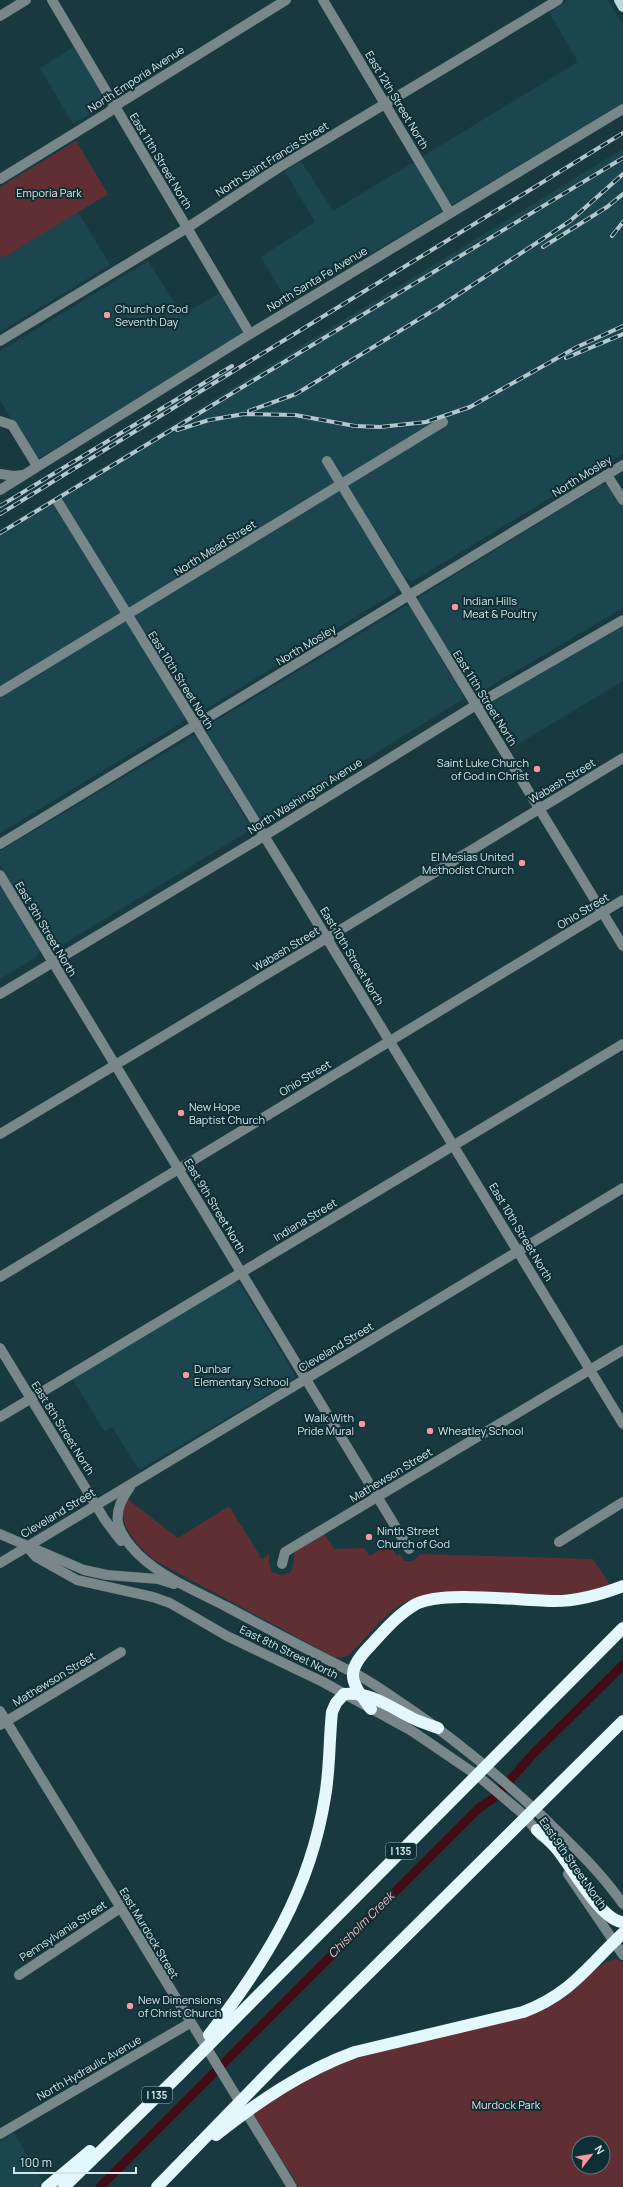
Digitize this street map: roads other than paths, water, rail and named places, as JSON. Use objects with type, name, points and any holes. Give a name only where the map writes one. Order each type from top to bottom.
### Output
[{"type":"highway","points":[[371,1709],[355,1686],[353,1672],[357,1660],[399,1615],[417,1604],[435,1599],[460,1598],[556,1601],[599,1594],[623,1586]]},
{"type":"highway","name":"I 135","points":[[64,2187],[135,2116],[179,2075],[623,1628]]},
{"type":"highway","points":[[179,2075],[254,1974],[272,1947],[299,1888],[311,1856],[325,1796],[332,1712],[336,1703],[344,1694],[359,1693],[388,1705],[413,1719],[438,1728]]},
{"type":"highway","points":[[156,2187],[272,2069],[623,1721]]},
{"type":"highway","points":[[537,1830],[560,1853],[598,1905],[609,1917],[623,1922]]},
{"type":"highway","points":[[180,2162],[238,2118],[290,2082],[335,2060],[355,2052],[488,2021],[541,2005],[570,1987],[623,1933]]},
{"type":"highway","points":[[47,2187],[135,2116]]},
{"type":"main road","points":[[619,0],[623,7]]},
{"type":"street","points":[[0,16],[26,0]]},
{"type":"street","name":"East 11th Street North","points":[[52,0],[250,334]]},
{"type":"street","name":"North Emporia Avenue","points":[[0,179],[286,0]]},
{"type":"street","name":"East 12th Street North","points":[[323,0],[450,213]]},
{"type":"street","name":"North Saint Francis Street","points":[[0,341],[187,228],[278,168],[558,0]]},
{"type":"street","name":"North Santa Fe Avenue","points":[[0,490],[250,334],[623,109]]},
{"type":"street","points":[[0,421],[12,425],[37,466]]},
{"type":"street","name":"North Mead Street","points":[[0,692],[128,616],[443,422]]},
{"type":"street","name":"East 11th Street North","points":[[327,461],[623,946]]},
{"type":"street","name":"North Mosley","points":[[0,844],[623,465]]},
{"type":"street","points":[[0,474],[14,476],[26,474]]},
{"type":"street","points":[[607,475],[623,500]]},
{"type":"street","name":"East 10th Street North","points":[[58,502],[390,1040],[623,1424]]},
{"type":"street","name":"North Washington Avenue","points":[[0,994],[264,836],[476,705],[623,620]]},
{"type":"street","name":"Wabash Street","points":[[0,1134],[623,758]]},
{"type":"street","name":"East 9th Street North","points":[[0,875],[409,1549]]},
{"type":"street","name":"Ohio Street","points":[[0,1277],[623,900]]},
{"type":"street","name":"Indiana Street","points":[[0,1417],[623,1044]]},
{"type":"street","name":"Cleveland Street","points":[[0,1563],[623,1188]]},
{"type":"street","name":"East 8th Street North","points":[[0,1348],[96,1505],[117,1537],[140,1562],[353,1672],[438,1728],[486,1766]]},
{"type":"street","name":"Mathewson Street","points":[[282,1564],[285,1552],[623,1350]]},
{"type":"street","name":"East 8th Street North","points":[[132,1483],[118,1506],[117,1518],[120,1529],[139,1555],[156,1569]]},
{"type":"street","points":[[559,1542],[623,1502]]},
{"type":"street","points":[[0,1534],[27,1547],[84,1570],[107,1575],[158,1579],[204,1596]]},
{"type":"street","name":"East 8th Street North","points":[[27,1547],[36,1557],[77,1580],[159,1599],[227,1636],[272,1655],[412,1731],[478,1776]]},
{"type":"street","name":"Mathewson Street","points":[[3,1724],[121,1652]]},
{"type":"street","name":"East Murdock Street","points":[[0,1711],[3,1724],[120,1908],[204,2047],[292,2187]]},
{"type":"street","name":"East 9th Street North","points":[[486,1766],[584,1856],[623,1904]]},
{"type":"street","name":"East 9th Street North","points":[[478,1776],[523,1814],[537,1830],[623,1955]]},
{"type":"street","name":"Pennsylvania Street","points":[[19,1974],[120,1908]]},
{"type":"street","name":"North Hydraulic Avenue","points":[[0,2134],[190,2023]]},
{"type":"waterway","name":"Chisholm Creek","points":[[100,2187],[479,1808],[495,1797],[533,1754],[623,1665]]},
{"type":"railway","points":[[0,514],[623,133]]},
{"type":"railway","points":[[0,533],[623,158]]},
{"type":"railway","points":[[249,411],[296,394],[439,307],[570,221],[623,174]]},
{"type":"railway","points":[[543,247],[607,207],[623,194]]},
{"type":"railway","points":[[612,236],[623,222]]},
{"type":"railway","points":[[177,430],[209,420],[244,414],[295,415],[355,426],[380,427],[426,422],[470,407],[577,347],[623,326]]},
{"type":"railway","points":[[566,358],[623,334]]},
{"type":"railway","points":[[0,506],[232,366]]},
{"type":"place","name":"Church of God Seventh Day","points":[[107,315]]},
{"type":"place","name":"Indian Hills Meat & Poultry","points":[[455,607]]},
{"type":"place","name":"Saint Luke Church of God in Christ","points":[[537,769]]},
{"type":"place","name":"El Mesias United Methodist Church","points":[[522,863]]},
{"type":"place","name":"New Hope Baptist Church","points":[[181,1113]]},
{"type":"place","name":"Dunbar Elementary School","points":[[186,1375]]},
{"type":"place","name":"Walk With Pride Mural","points":[[362,1424]]},
{"type":"place","name":"Wheatley School","points":[[430,1431]]},
{"type":"place","name":"Ninth Street Church of God","points":[[369,1537]]},
{"type":"place","name":"New Dimensions of Christ Church","points":[[130,2006]]},
{"type":"park label","name":"Emporia Park","points":[[49,193]]},
{"type":"park label","name":"Murdock Park","points":[[506,2105]]}]
